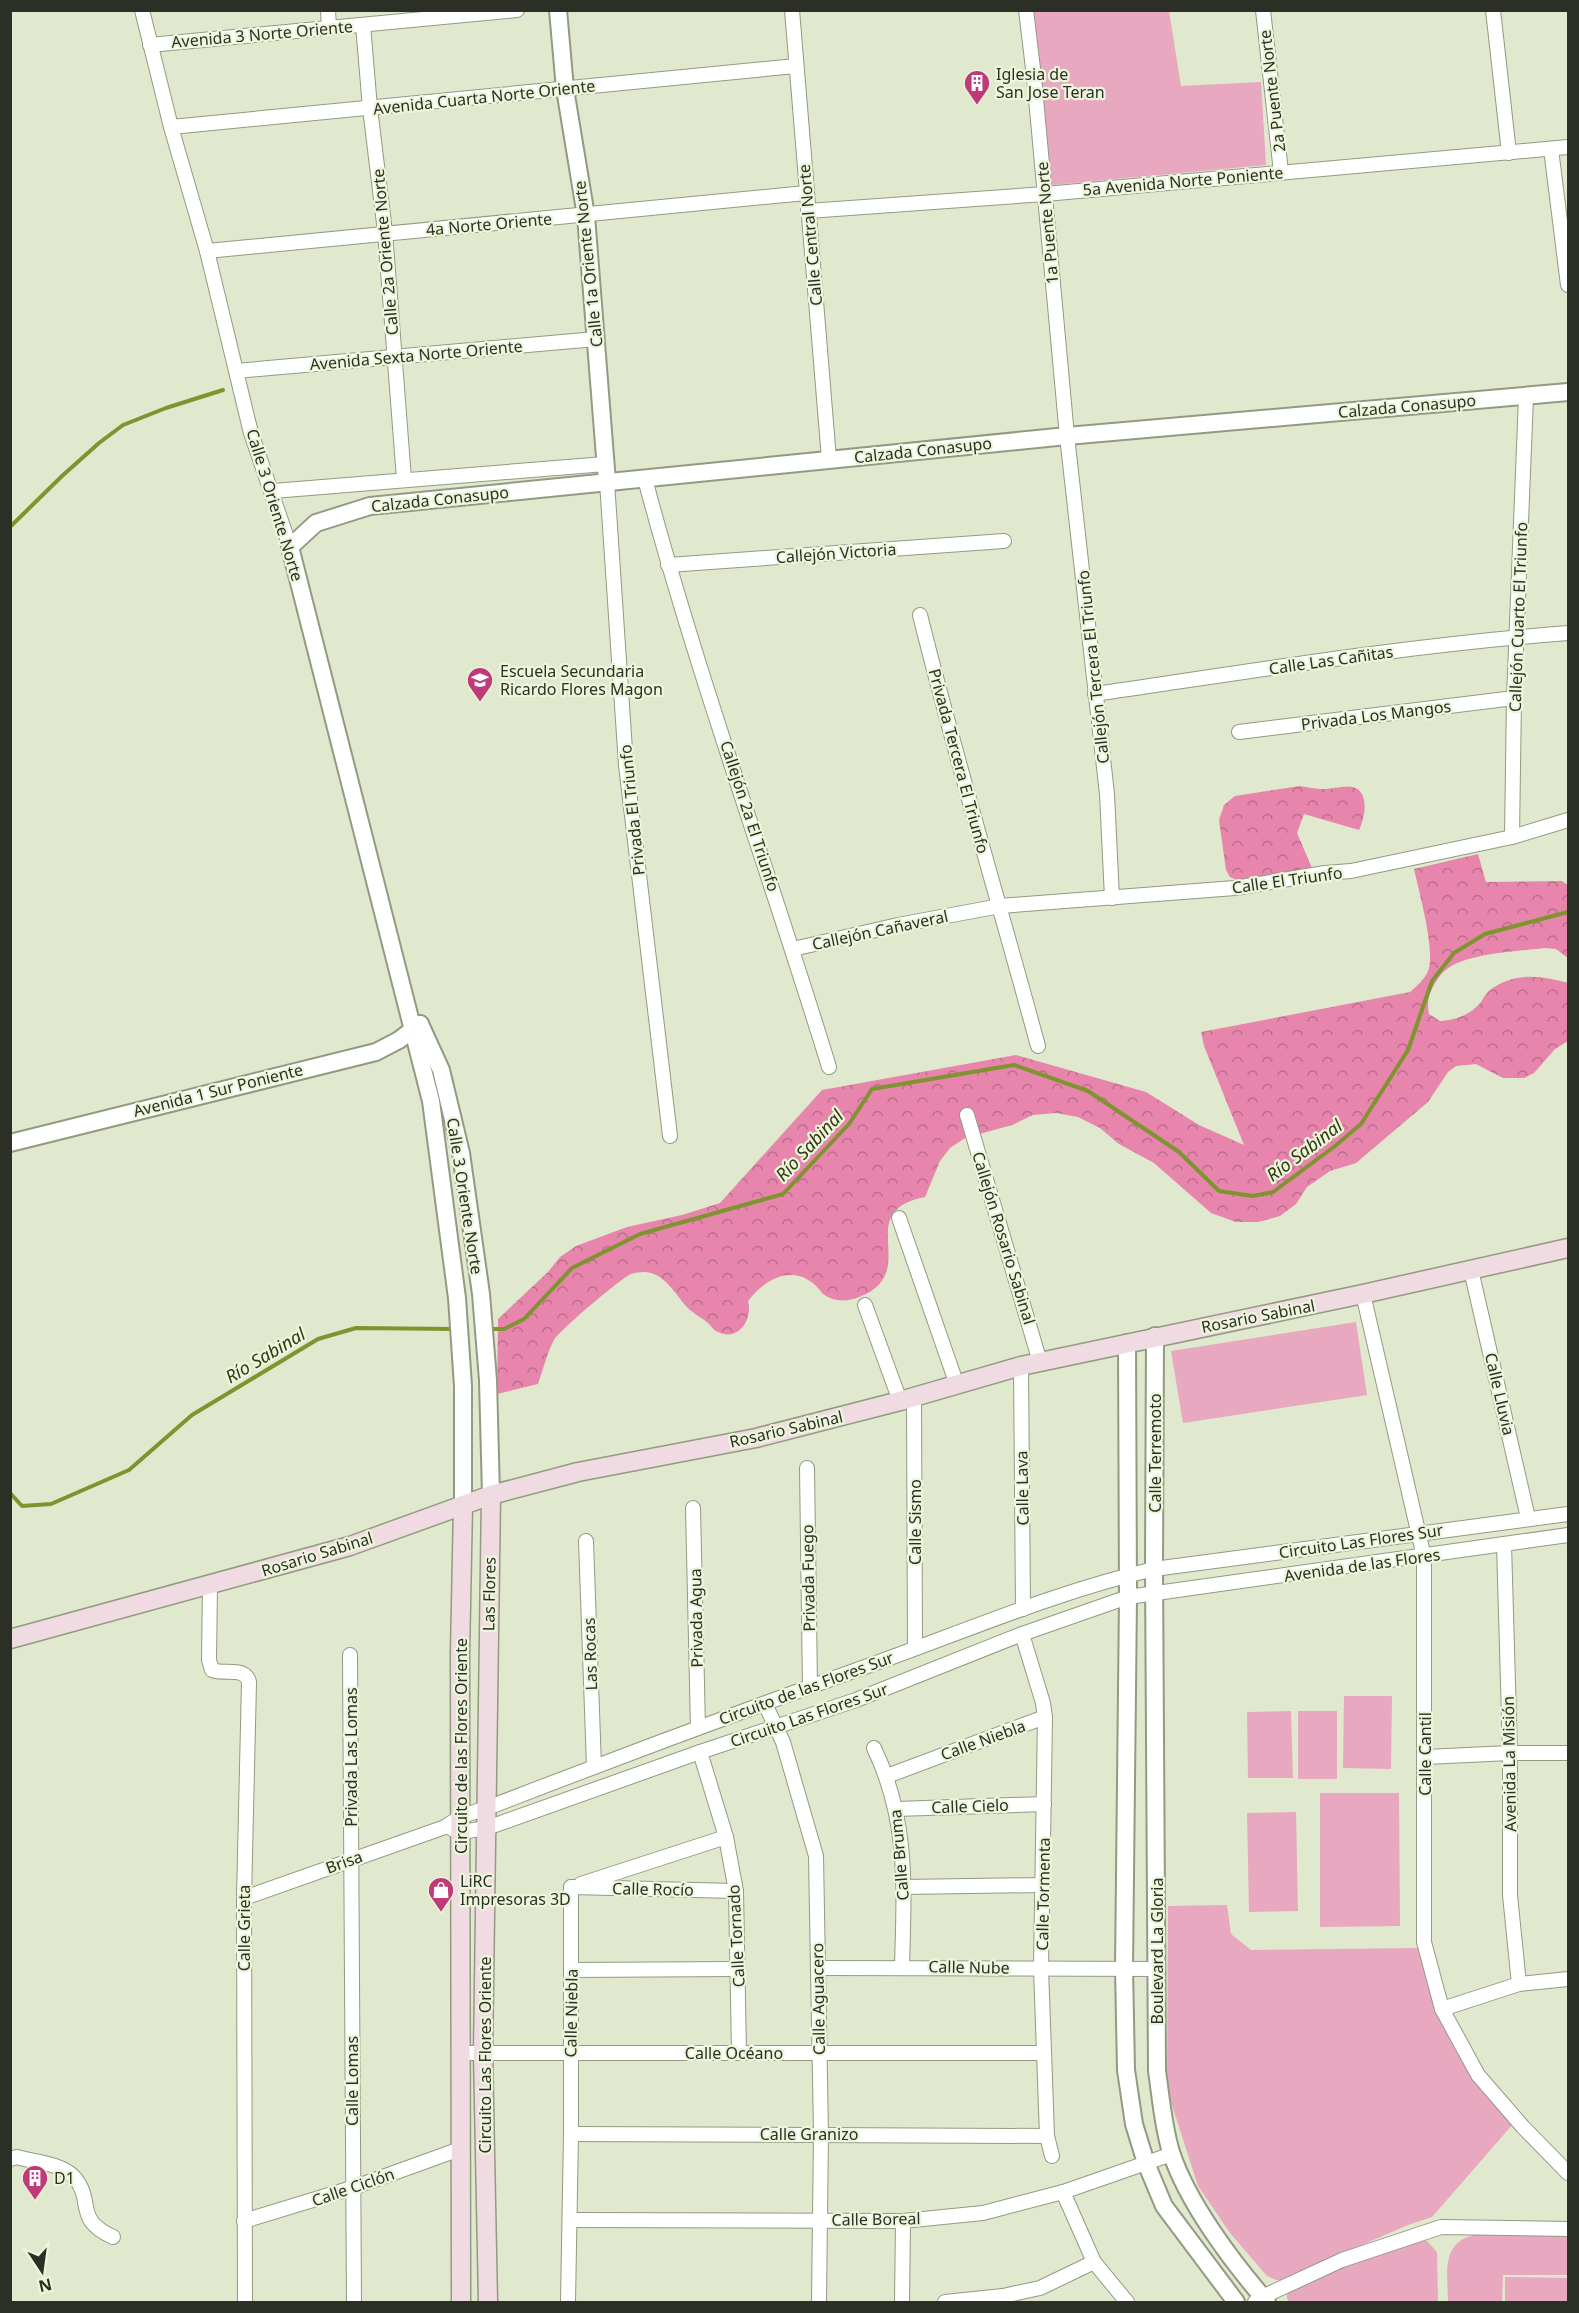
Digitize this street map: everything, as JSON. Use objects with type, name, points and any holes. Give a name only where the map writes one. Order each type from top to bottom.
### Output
[{"type":"main road","name":"Rosario Sabinal","points":[[10,1639],[350,1546],[491,1495],[578,1472],[756,1438],[907,1399],[1021,1366],[1569,1248]]},
{"type":"main road","name":"Las Flores","points":[[487,1808],[491,1495]]},
{"type":"main road","name":"Circuito de las Flores Oriente","points":[[461,2302],[461,2053],[456,1825],[463,1505]]},
{"type":"main road","name":"Circuito Las Flores Oriente","points":[[487,1808],[483,2053],[488,2302]]},
{"type":"street","name":"Calle 3 Oriente Norte","points":[[142,10],[171,127],[207,251],[251,433],[273,491],[290,548],[406,1000],[441,1070],[461,1153],[481,1294],[488,1380]]},
{"type":"street","points":[[328,10],[329,28]]},
{"type":"street","name":"Avenida 3 Norte Oriente","points":[[150,45],[517,10]]},
{"type":"street","name":"Calle 1a Oriente Norte","points":[[558,10],[565,89],[586,216],[607,482]]},
{"type":"street","name":"Calle Central Norte","points":[[792,10],[829,459]]},
{"type":"street","name":"1a Puente Norte","points":[[1026,10],[1067,436]]},
{"type":"street","name":"2a Puente Norte","points":[[1263,10],[1281,172]]},
{"type":"street","points":[[1493,10],[1509,153]]},
{"type":"street","name":"Calle 2a Oriente Norte","points":[[363,25],[370,108],[385,232],[404,479]]},
{"type":"street","name":"Avenida Cuarta Norte Oriente","points":[[171,127],[796,66]]},
{"type":"street","points":[[1559,148],[1568,281]]},
{"type":"street","name":"5a Avenida Norte Poniente","points":[[808,211],[1045,194],[1559,148]]},
{"type":"street","name":"4a Norte Oriente","points":[[207,251],[806,193]]},
{"type":"street","name":"Avenida Sexta Norte Oriente","points":[[236,371],[596,339]]},
{"type":"street","name":"Calzada Conasupo","points":[[290,548],[316,523],[370,506],[1067,436],[1569,392]]},
{"type":"street","name":"Callejón Cuarto El Triunfo","points":[[1512,837],[1514,698],[1526,397]]},
{"type":"street","name":"Callejón Tercera El Triunfo","points":[[1067,436],[1107,794],[1112,898]]},
{"type":"street","points":[[273,491],[605,464]]},
{"type":"street","name":"Callejón 2a El Triunfo","points":[[645,480],[668,566],[793,949],[829,1067]]},
{"type":"street","name":"Privada El Triunfo","points":[[607,482],[626,765],[670,1136]]},
{"type":"street","name":"Callejón Victoria","points":[[668,566],[1004,541]]},
{"type":"street","name":"Privada Tercera El Triunfo","points":[[920,615],[954,748],[1038,1046]]},
{"type":"street","name":"Calle Las Cañitas","points":[[1095,694],[1367,655],[1569,633]]},
{"type":"street","name":"Privada Los Mangos","points":[[1239,732],[1514,698]]},
{"type":"street","name":"Calle El Triunfo","points":[[1000,906],[1235,888],[1351,871],[1512,837],[1569,820]]},
{"type":"street","name":"Callejón Cañaveral","points":[[793,949],[1000,906]]},
{"type":"street","name":"Calle 3 Oriente Norte","points":[[417,1026],[440,1158],[457,1298]]},
{"type":"street","name":"Avenida 1 Sur Poniente","points":[[10,1143],[376,1052],[399,1040],[417,1026]]},
{"type":"street","name":"Callejón Rosario Sabinal","points":[[968,1115],[1041,1362]]},
{"type":"street","points":[[440,1158],[461,1153]]},
{"type":"street","points":[[899,1218],[957,1385]]},
{"type":"street","name":"Calle Lluvia","points":[[1471,1270],[1528,1518]]},
{"type":"street","name":"Calle Cantil","points":[[1363,1294],[1424,1557],[1424,1941],[1442,2009],[1478,2075],[1523,2127],[1569,2173]]},
{"type":"street","name":"Circuito de las Flores Oriente","points":[[457,1298],[463,1386],[463,1505]]},
{"type":"street","name":"Calle Sismo","points":[[865,1305],[907,1399],[915,1648]]},
{"type":"street","name":"Calle Terremoto","points":[[1154,1569],[1155,1336]]},
{"type":"street","name":"Calle Terremoto","points":[[1128,1343],[1128,1575]]},
{"type":"street","name":"Calle Lava","points":[[1021,1366],[1023,1610]]},
{"type":"street","name":"Las Flores","points":[[488,1380],[491,1495]]},
{"type":"street","name":"Privada Fuego","points":[[807,1468],[810,1687]]},
{"type":"street","name":"Privada Agua","points":[[693,1508],[698,1728]]},
{"type":"street","name":"Circuito Las Flores Sur","points":[[1154,1569],[1569,1514]]},
{"type":"street","name":"Avenida de las Flores","points":[[1155,1592],[1424,1557],[1569,1535]]},
{"type":"street","name":"Las Rocas","points":[[586,1541],[594,1767]]},
{"type":"street","name":"Avenida La Misión","points":[[1504,1544],[1510,1753],[1510,1895],[1519,1984]]},
{"type":"street","name":"Circuito de las Flores Sur","points":[[456,1825],[487,1808],[915,1648],[1128,1575],[1154,1569]]},
{"type":"street","name":"Boulevard La Gloria","points":[[1154,1569],[1157,2071],[1166,2131],[1172,2154],[1193,2203],[1261,2301]]},
{"type":"street","name":"Boulevard La Gloria","points":[[1128,1575],[1124,1968],[1126,2070],[1134,2124],[1146,2163],[1164,2205],[1236,2302]]},
{"type":"street","name":"Calle Grieta","points":[[210,1585],[209,1660],[212,1670],[243,1673],[248,1676],[249,1682],[244,1898],[245,2302]]},
{"type":"street","name":"Circuito Las Flores Sur","points":[[456,1825],[488,1828],[700,1752],[856,1700],[1022,1634],[1128,1597],[1155,1592]]},
{"type":"street","name":"Calle Tormenta","points":[[1022,1634],[1043,1702],[1045,1717],[1041,1968],[1047,2136],[1052,2156]]},
{"type":"street","name":"Privada Las Lomas","points":[[350,1655],[352,1860]]},
{"type":"street","name":"Calle Aguacero","points":[[765,1704],[783,1742],[816,1856],[821,2134],[819,2302]]},
{"type":"street","name":"Calle Niebla","points":[[887,1776],[1045,1717]]},
{"type":"street","name":"Calle Bruma","points":[[873,1748],[887,1776],[896,1809],[904,1887],[902,1967]]},
{"type":"street","name":"Calle Tornado","points":[[700,1752],[726,1837],[736,1891],[739,2053]]},
{"type":"street","points":[[1425,1757],[1569,1753]]},
{"type":"street","name":"Calle Cielo","points":[[896,1809],[1044,1804]]},
{"type":"street","name":"Brisa","points":[[244,1898],[456,1825]]},
{"type":"street","points":[[571,1887],[726,1837]]},
{"type":"street","name":"Calle Lomas","points":[[352,1860],[354,2302]]},
{"type":"street","points":[[904,1887],[1043,1885]]},
{"type":"street","name":"Calle Niebla","points":[[568,2302],[571,1887]]},
{"type":"street","name":"Calle Rocío","points":[[571,1887],[736,1891]]},
{"type":"street","name":"Calle Nube","points":[[818,1968],[1157,1969]]},
{"type":"street","points":[[571,1970],[738,1969]]},
{"type":"street","points":[[1442,2009],[1519,1984],[1569,1979]]},
{"type":"street","name":"Calle Océano","points":[[461,2053],[1044,2053]]},
{"type":"street","name":"Calle Granizo","points":[[571,2134],[1047,2136]]},
{"type":"street","name":"Calle Ciclón","points":[[244,2221],[352,2188],[460,2148]]},
{"type":"street","name":"Calle Boreal","points":[[570,2220],[903,2220],[983,2213],[1063,2192],[1172,2154]]},
{"type":"street","points":[[10,2159],[17,2157],[60,2168],[74,2178],[81,2192],[88,2219],[99,2230],[113,2237]]},
{"type":"street","points":[[1063,2192],[1094,2262],[1127,2302]]},
{"type":"street","points":[[902,2302],[903,2220]]},
{"type":"street","points":[[1261,2301],[1342,2260],[1441,2227],[1569,2229]]},
{"type":"street","points":[[945,2302],[1003,2296],[1040,2288],[1094,2262]]},
{"type":"shaded area","points":[[1034,11],[1169,11],[1181,86],[1261,82],[1266,165],[1052,185]]},
{"type":"shaded area","points":[[1356,1322],[1367,1395],[1183,1423],[1171,1351]]},
{"type":"shaded area","points":[[1344,1696],[1392,1696],[1391,1769],[1343,1768]]},
{"type":"shaded area","points":[[1291,1711],[1293,1778],[1248,1778],[1247,1712]]},
{"type":"shaded area","points":[[1298,1711],[1337,1711],[1337,1779],[1298,1779]]},
{"type":"shaded area","points":[[1320,1793],[1399,1793],[1400,1926],[1320,1927]]},
{"type":"shaded area","points":[[1296,1812],[1298,1911],[1249,1912],[1247,1813]]},
{"type":"shaded area","points":[[1227,1905],[1231,1934],[1251,1950],[1419,1948],[1440,2018],[1456,2052],[1481,2088],[1513,2124],[1432,2217],[1408,2225],[1281,2280],[1267,2276],[1230,2233],[1198,2186],[1169,2096],[1167,2081],[1168,1906]]},
{"type":"shaded area","points":[[1474,2235],[1568,2236],[1568,2275],[1503,2275],[1502,2302],[1448,2302],[1447,2271],[1451,2253],[1463,2239]]},
{"type":"shaded area","points":[[1418,2240],[1427,2241],[1437,2252],[1438,2302],[1289,2302],[1288,2300],[1287,2294],[1291,2287]]},
{"type":"shaded area","points":[[1505,2277],[1568,2278],[1568,2302],[1505,2302]]},
{"type":"green space","points":[[1300,786],[1324,789],[1353,787],[1358,790],[1362,794],[1365,806],[1359,830],[1304,814],[1297,833],[1312,868],[1242,882],[1230,877],[1226,870],[1219,820],[1224,805],[1235,796]]},
{"type":"green space","points":[[1478,854],[1486,882],[1562,881],[1568,885],[1568,958],[1556,949],[1546,948],[1467,959],[1447,969],[1438,979],[1428,1000],[1429,1014],[1440,1021],[1457,1018],[1472,1010],[1489,991],[1508,980],[1527,977],[1548,978],[1568,983],[1568,1041],[1555,1049],[1534,1073],[1524,1078],[1503,1078],[1476,1064],[1456,1066],[1448,1072],[1428,1102],[1356,1163],[1330,1171],[1307,1187],[1296,1204],[1280,1216],[1258,1222],[1236,1222],[1211,1213],[1154,1163],[1119,1144],[1100,1128],[1078,1117],[1056,1113],[1033,1115],[1012,1125],[965,1138],[950,1148],[940,1161],[925,1197],[904,1204],[893,1214],[888,1227],[887,1269],[881,1283],[866,1294],[850,1300],[834,1299],[823,1294],[805,1278],[787,1275],[761,1287],[748,1301],[748,1315],[743,1327],[732,1334],[726,1334],[718,1332],[691,1311],[670,1286],[655,1274],[634,1273],[603,1294],[559,1334],[549,1350],[538,1384],[497,1394],[498,1319],[548,1272],[560,1257],[576,1246],[627,1227],[682,1215],[720,1203],[822,1090],[1016,1055],[1146,1092],[1199,1125],[1244,1145],[1204,1046],[1201,1032],[1410,992],[1428,971],[1430,962],[1426,922],[1414,869]]},
{"type":"waterway","points":[[10,527],[62,476],[123,425],[166,408],[223,390]]},
{"type":"waterway","name":"Río Sabinal","points":[[488,1329],[504,1329],[524,1319],[572,1268],[640,1234],[783,1194],[849,1124],[872,1089],[1014,1065],[1088,1091],[1179,1152],[1219,1191],[1253,1196],[1273,1192],[1361,1124],[1408,1050],[1432,981],[1454,953],[1485,934],[1568,912]]},
{"type":"waterway","name":"Río Sabinal","points":[[10,1493],[22,1506],[51,1504],[129,1470],[192,1415],[318,1339],[356,1328],[454,1329]]},
{"type":"place","name":"Iglesia de San Jose Teran","points":[[977,106]]},
{"type":"place","name":"Escuela Secundaria Ricardo Flores Magon","points":[[480,703]]},
{"type":"place","name":"LiRC Impresoras 3D","points":[[441,1913]]},
{"type":"place","name":"D1","points":[[35,2201]]}]
